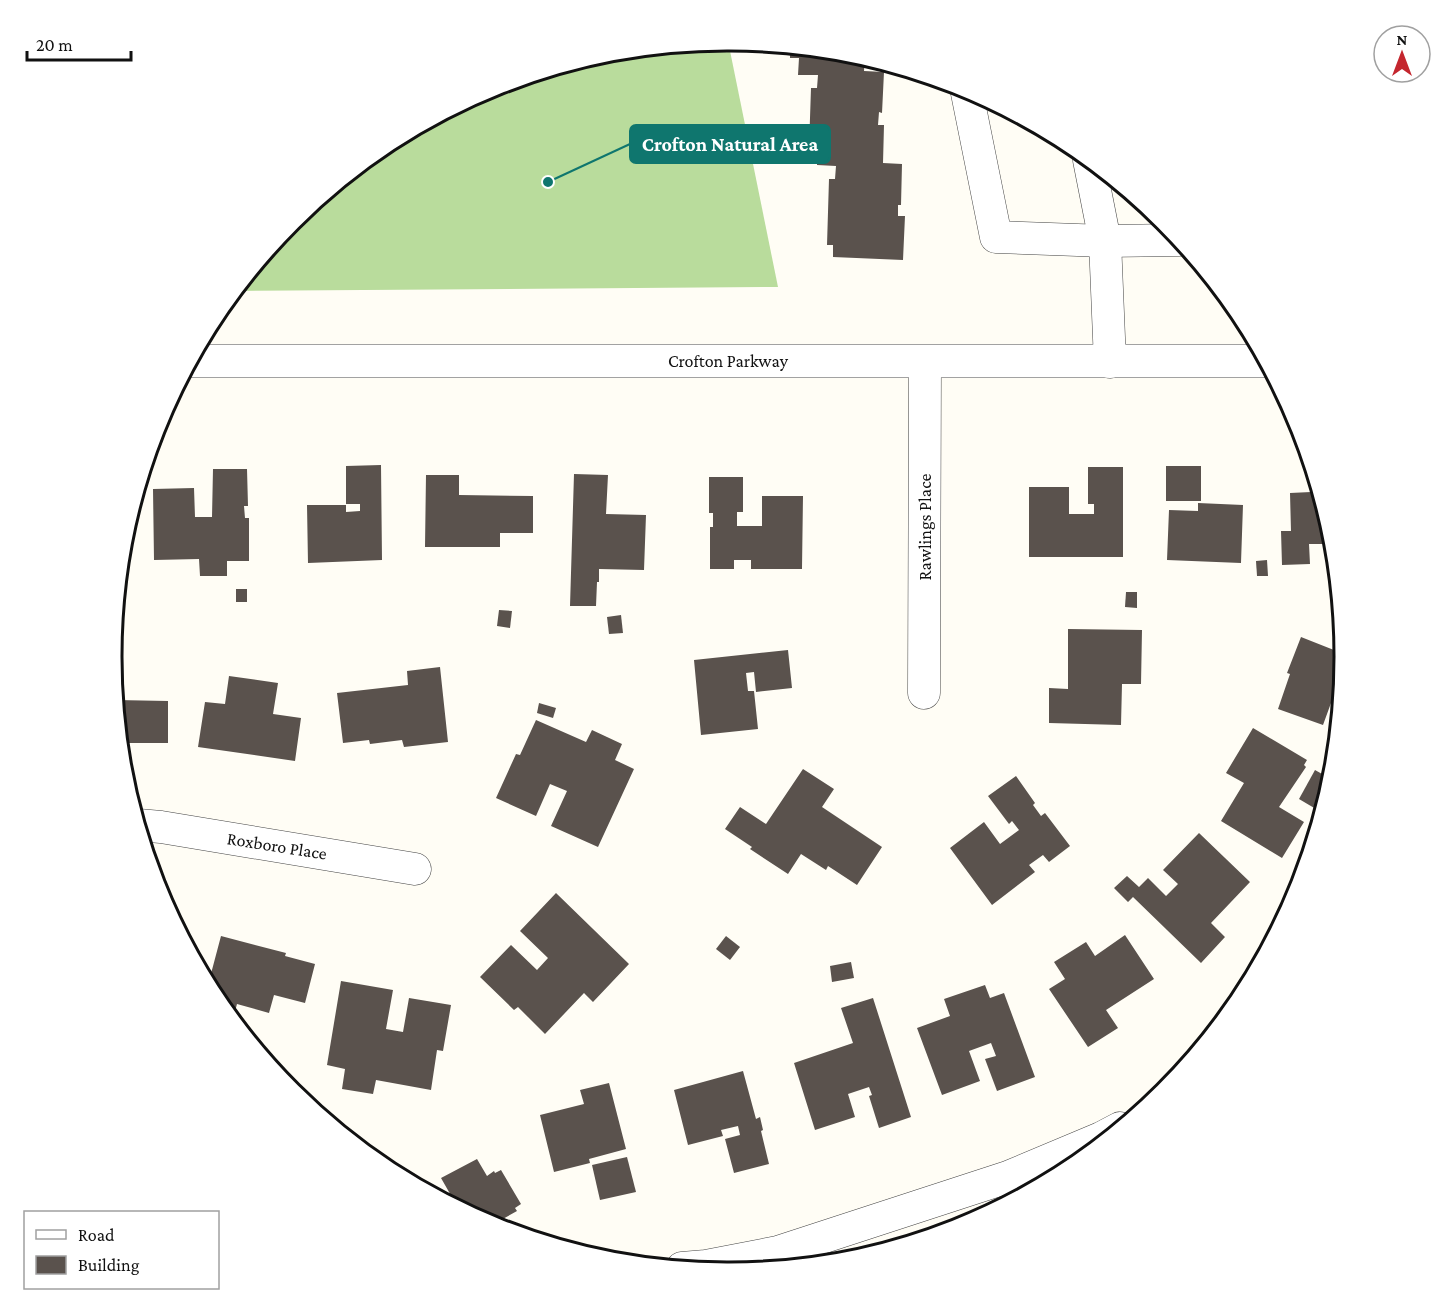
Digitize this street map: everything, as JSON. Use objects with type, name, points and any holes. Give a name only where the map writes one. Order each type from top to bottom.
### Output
[{"type":"street","points":[[969,101],[996,237],[1105,241],[1167,240]]},
{"type":"street","points":[[1091,172],[1105,241],[1110,362]]},
{"type":"street","name":"Crofton Parkway","points":[[200,361],[1256,361]]},
{"type":"street","name":"Rawlings Place","points":[[924,693],[925,361]]},
{"type":"street","name":"Roxboro Place","points":[[147,825],[415,869]]},
{"type":"street","points":[[727,1262],[778,1252],[1008,1177],[1087,1144]]},
{"type":"green space","points":[[728,51],[730,51],[778,287],[246,291],[300,228],[359,176],[425,132],[460,113],[533,83],[571,72],[649,56]]},
{"type":"building","points":[[790,54],[807,56],[864,67],[864,71],[884,72],[882,113],[879,112],[878,125],[884,125],[883,163],[902,164],[901,205],[898,205],[898,216],[905,216],[903,260],[833,257],[833,245],[827,245],[829,179],[835,179],[836,166],[817,165],[817,148],[809,148],[811,88],[817,88],[818,75],[798,75],[799,58],[790,58]]},
{"type":"building","points":[[381,465],[382,560],[308,563],[307,505],[346,505],[346,512],[360,511],[360,504],[346,504],[346,466]]},
{"type":"building","points":[[1166,466],[1201,466],[1201,501],[1166,501]]},
{"type":"building","points":[[1088,467],[1123,467],[1123,557],[1029,557],[1029,487],[1069,487],[1069,514],[1094,514],[1094,504],[1088,504]]},
{"type":"building","points":[[213,469],[247,469],[248,506],[244,506],[245,518],[249,518],[249,561],[227,561],[227,576],[200,576],[199,559],[154,560],[153,489],[194,488],[195,517],[212,517]]},
{"type":"building","points":[[574,474],[608,475],[606,514],[646,515],[644,570],[599,569],[596,606],[570,606]]},
{"type":"building","points":[[426,475],[459,475],[459,495],[533,496],[533,533],[500,533],[500,547],[425,547]]},
{"type":"building","points":[[709,477],[743,477],[743,512],[737,512],[737,526],[762,526],[762,496],[803,496],[802,569],[751,569],[751,560],[734,560],[734,569],[710,569],[710,527],[713,527],[713,513],[709,513]]},
{"type":"building","points":[[1311,492],[1313,500],[1323,544],[1309,544],[1310,564],[1282,565],[1281,531],[1291,531],[1290,493]]},
{"type":"building","points":[[1198,503],[1243,505],[1241,563],[1167,560],[1169,510],[1198,511]]},
{"type":"building","points":[[1267,560],[1268,576],[1257,576],[1256,561]]},
{"type":"building","points":[[236,589],[247,589],[247,602],[236,602]]},
{"type":"building","points":[[1126,592],[1137,592],[1137,608],[1125,607]]},
{"type":"building","points":[[499,610],[512,611],[510,628],[497,626]]},
{"type":"building","points":[[621,615],[623,633],[609,634],[607,617]]},
{"type":"building","points":[[1068,629],[1142,630],[1141,684],[1122,684],[1121,725],[1049,723],[1049,688],[1068,689]]},
{"type":"building","points":[[1301,637],[1334,650],[1331,702],[1323,725],[1278,709],[1290,674],[1287,673]]},
{"type":"building","points":[[788,650],[792,688],[756,692],[754,672],[746,673],[748,691],[754,691],[758,729],[701,735],[694,660]]},
{"type":"building","points":[[440,667],[448,742],[404,747],[402,740],[370,744],[369,740],[343,743],[337,693],[408,685],[407,671]]},
{"type":"building","points":[[229,676],[278,683],[273,714],[301,718],[295,761],[198,747],[205,702],[225,704]]},
{"type":"building","points":[[124,700],[168,701],[168,743],[129,743]]},
{"type":"building","points":[[539,703],[556,708],[553,718],[537,713]]},
{"type":"building","points":[[536,720],[586,742],[592,730],[622,744],[615,760],[634,769],[598,847],[551,826],[567,791],[550,784],[536,816],[496,798],[516,754],[520,755]]},
{"type":"building","points":[[1253,728],[1307,760],[1304,765],[1306,767],[1279,807],[1304,822],[1282,858],[1221,821],[1244,783],[1226,773]]},
{"type":"building","points":[[803,769],[834,789],[822,807],[882,847],[857,885],[828,866],[826,870],[801,854],[788,874],[725,829],[740,807],[766,824]]},
{"type":"building","points":[[1315,770],[1322,774],[1314,808],[1299,799]]},
{"type":"building","points":[[1016,776],[1035,803],[1033,805],[1041,816],[1045,813],[1070,846],[1049,862],[1043,855],[1029,865],[1035,872],[992,905],[950,848],[984,822],[1000,844],[1019,830],[1012,821],[1009,824],[988,796]]},
{"type":"building","points":[[1199,833],[1250,882],[1211,923],[1225,937],[1201,963],[1133,897],[1128,902],[1114,888],[1127,876],[1139,887],[1148,878],[1166,896],[1178,884],[1163,870]]},
{"type":"building","points":[[556,893],[629,964],[593,1002],[584,993],[545,1034],[518,1007],[514,1010],[480,977],[511,945],[537,970],[548,958],[520,931]]},
{"type":"building","points":[[1125,935],[1154,979],[1106,1010],[1118,1028],[1088,1047],[1049,989],[1065,979],[1054,962],[1086,942],[1095,956]]},
{"type":"building","points":[[221,936],[286,953],[285,956],[315,964],[305,1003],[274,995],[269,1013],[237,1004],[236,1008],[212,971]]},
{"type":"building","points":[[726,936],[740,947],[730,960],[716,949]]},
{"type":"building","points":[[851,962],[854,978],[832,982],[830,966]]},
{"type":"building","points":[[341,981],[393,990],[386,1029],[403,1032],[409,998],[451,1005],[443,1051],[437,1050],[431,1090],[376,1080],[373,1094],[342,1089],[345,1069],[327,1065]]},
{"type":"building","points":[[985,985],[990,998],[1004,993],[1035,1077],[997,1091],[985,1059],[996,1056],[991,1043],[969,1051],[980,1081],[942,1095],[917,1028],[950,1016],[944,999]]},
{"type":"building","points":[[873,998],[911,1117],[879,1128],[869,1096],[872,1095],[869,1087],[848,1094],[855,1117],[815,1130],[794,1063],[853,1043],[841,1008]]},
{"type":"building","points":[[743,1071],[756,1119],[760,1117],[769,1164],[734,1173],[725,1139],[740,1135],[738,1126],[721,1130],[723,1136],[688,1145],[674,1090]]},
{"type":"building","points":[[609,1083],[626,1149],[589,1159],[590,1163],[554,1172],[540,1115],[584,1104],[580,1090]]},
{"type":"building","points":[[627,1157],[636,1192],[600,1200],[592,1165]]},
{"type":"building","points":[[477,1159],[487,1176],[494,1171],[495,1173],[501,1170],[521,1204],[515,1208],[517,1211],[503,1219],[451,1195],[441,1178]]},
{"type":"place","name":"Crofton Natural Area","points":[[548,182]]}]
